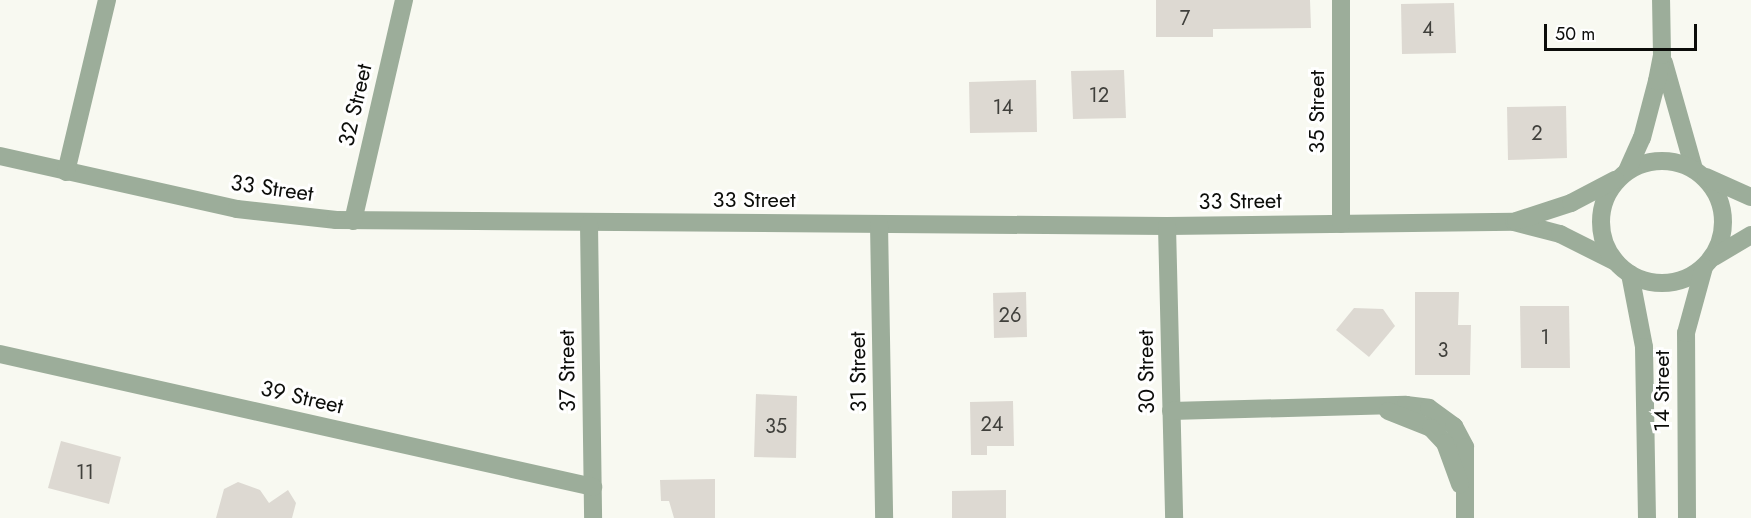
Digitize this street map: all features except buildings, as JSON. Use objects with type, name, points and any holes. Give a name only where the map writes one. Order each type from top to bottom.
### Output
[{"type":"street","points":[[66,172],[106,0]]},
{"type":"street","name":"32 Street","points":[[353,221],[404,0]]},
{"type":"street","name":"35 Street","points":[[1341,0],[1341,224]]},
{"type":"street","points":[[1661,0],[1662,55],[1642,138],[1623,174],[1608,193],[1601,229],[1623,268],[1644,281],[1676,282],[1751,235]]},
{"type":"street","points":[[1662,55],[1699,172],[1722,207],[1720,244],[1707,264]]},
{"type":"street","name":"33 Street","points":[[0,156],[237,209],[353,221],[1167,226],[1514,222],[1560,234],[1623,268]]},
{"type":"street","points":[[1623,174],[1660,160],[1699,172],[1751,197]]},
{"type":"street","name":"33 Street","points":[[1514,222],[1571,203],[1623,174]]},
{"type":"street","name":"37 Street","points":[[589,224],[593,518]]},
{"type":"street","name":"31 Street","points":[[879,224],[884,518]]},
{"type":"street","name":"30 Street","points":[[1167,226],[1174,518]]},
{"type":"street","name":"14 Street","points":[[1687,518],[1685,350],[1688,315],[1707,264]]},
{"type":"street","name":"14 Street","points":[[1623,268],[1644,346],[1647,518]]},
{"type":"street","name":"39 Street","points":[[0,354],[593,488]]},
{"type":"street","points":[[1171,411],[1371,408],[1418,422],[1445,443],[1465,512]]}]
